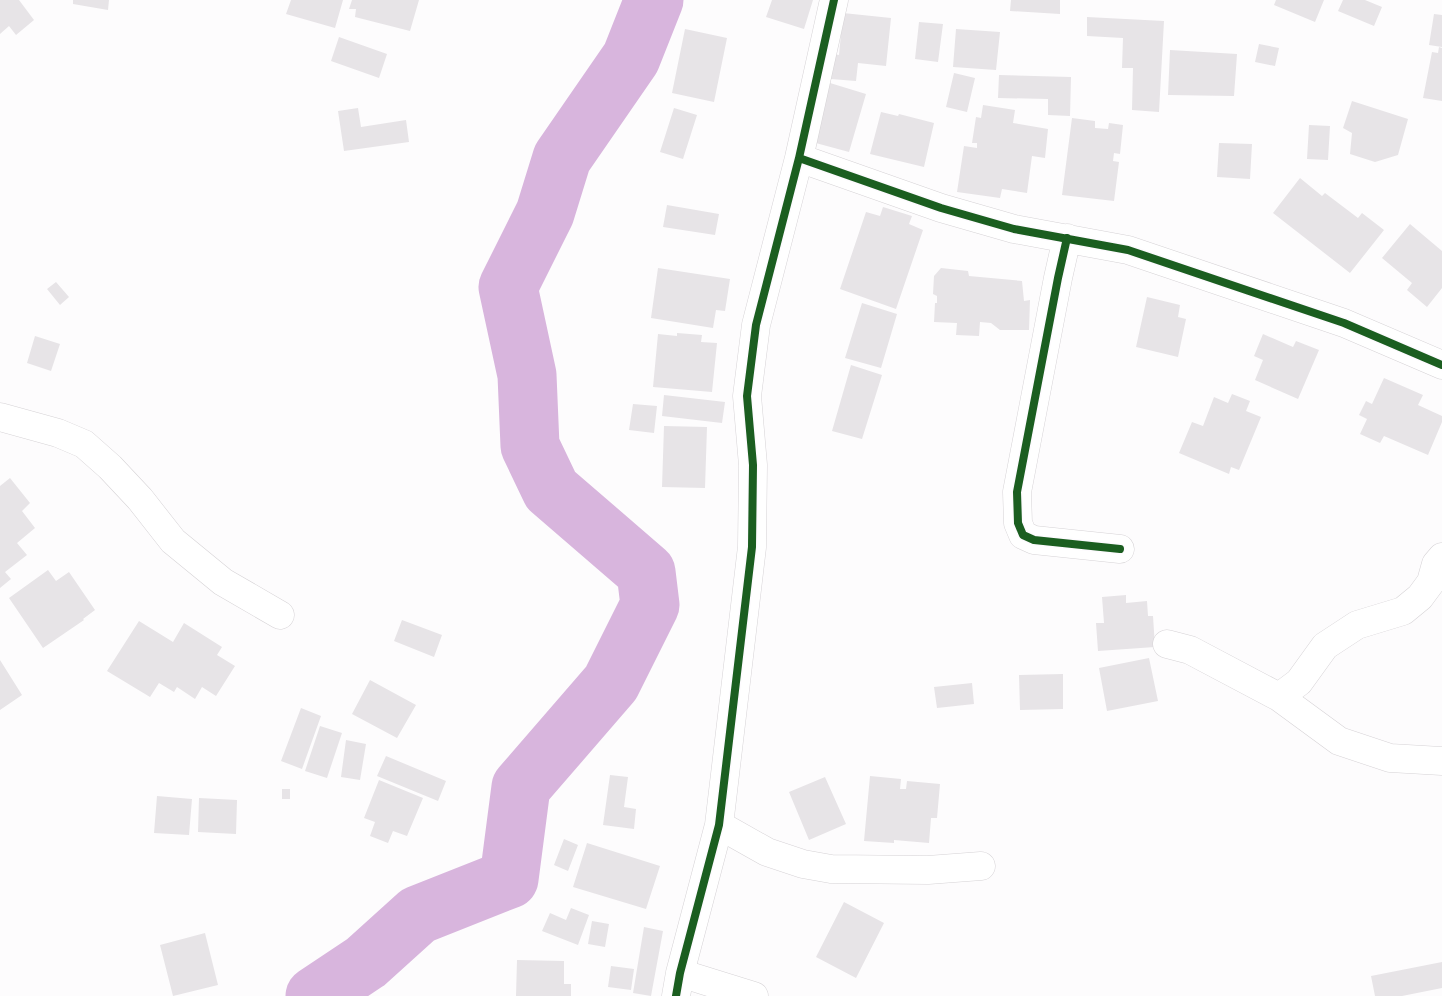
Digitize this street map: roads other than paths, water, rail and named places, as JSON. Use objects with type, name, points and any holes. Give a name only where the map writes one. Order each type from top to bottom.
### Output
[{"type":"street","points":[[754,996],[678,985],[719,825],[752,547],[753,465],[747,396],[756,325],[799,158],[834,0]]},
{"type":"street","points":[[799,158],[941,208],[1014,229],[1128,250],[1344,323],[1442,365]]},
{"type":"street","points":[[1068,238],[1058,278],[1017,492],[1018,523],[1022,535],[1034,540],[1120,549]]},
{"type":"street","points":[[0,417],[58,433],[84,444],[110,467],[140,499],[172,541],[223,582],[280,615]]},
{"type":"street","points":[[1279,697],[1299,682],[1325,646],[1357,625],[1403,611],[1420,597],[1431,582],[1436,564],[1442,557]]},
{"type":"street","points":[[1167,644],[1190,650],[1279,697],[1339,741],[1390,758],[1442,761]]},
{"type":"street","points":[[719,825],[767,852],[803,864],[831,869],[928,870],[981,866]]},
{"type":"waterway","points":[[315,996],[366,962],[418,915],[509,879],[521,787],[611,683],[650,605],[646,572],[551,490],[530,446],[527,375],[508,287],[545,213],[562,158],[631,58],[654,0]]}]
